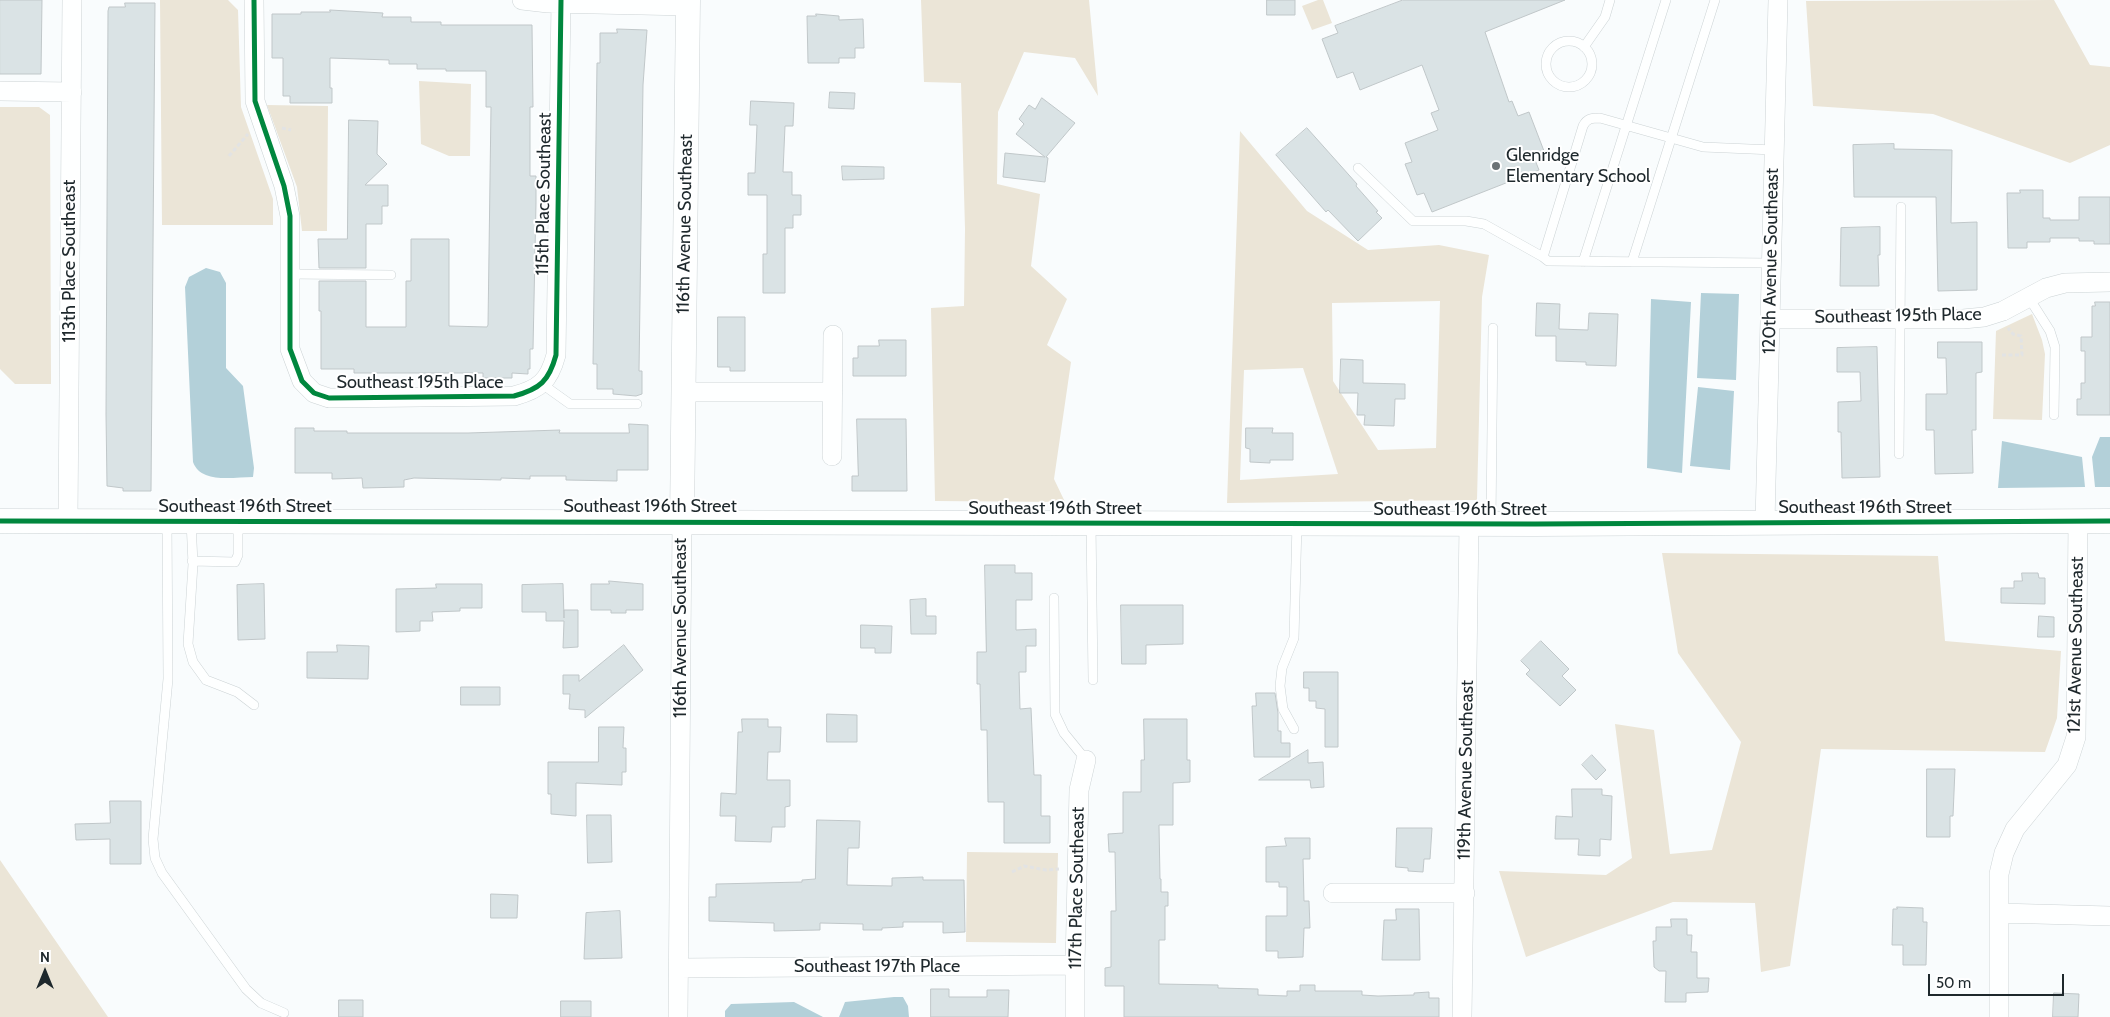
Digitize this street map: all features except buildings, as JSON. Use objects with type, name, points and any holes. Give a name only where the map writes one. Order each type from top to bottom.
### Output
[{"type":"street","name":"113th Place Southeast","points":[[68,521],[72,0]]},
{"type":"street","points":[[254,0],[255,101],[284,186],[290,216],[290,274]]},
{"type":"street","points":[[522,0],[688,3]]},
{"type":"street","name":"120th Avenue Southeast","points":[[1765,522],[1778,0]]},
{"type":"street","name":"115th Place Southeast","points":[[542,384],[552,372],[556,355],[561,2]]},
{"type":"street","name":"116th Avenue Southeast","points":[[678,1017],[688,3]]},
{"type":"street","points":[[0,91],[72,92]]},
{"type":"street","name":"Southeast 195th Place","points":[[290,274],[290,348],[302,381],[314,393],[329,398],[514,396],[530,392],[542,384]]},
{"type":"street","name":"Southeast 195th Place","points":[[1770,318],[1984,317],[2029,298],[2046,288],[2065,283],[2110,282]]},
{"type":"street","points":[[832,456],[833,335]]},
{"type":"street","points":[[683,392],[833,392]]},
{"type":"street","name":"Southeast 196th Street","points":[[0,521],[1480,524],[2110,521]]},
{"type":"street","name":"121st Avenue Southeast","points":[[1999,1017],[1998,874],[2004,852],[2015,830],[2067,765],[2076,737],[2078,521]]},
{"type":"street","name":"119th Avenue Southeast","points":[[1462,1017],[1480,524]]},
{"type":"street","name":"117th Place Southeast","points":[[1076,1017],[1075,965],[1079,790],[1086,760]]},
{"type":"street","points":[[1333,892],[1465,894]]},
{"type":"street","points":[[1999,913],[2110,916]]},
{"type":"street","name":"Southeast 197th Place","points":[[679,968],[1075,965]]},
{"type":"lane","points":[[1584,46],[1605,17],[1610,0]]},
{"type":"lane","points":[[1583,262],[1666,0]]},
{"type":"lane","points":[[1632,262],[1715,0]]},
{"type":"lane","points":[[1571,41],[1584,46],[1592,60],[1592,68],[1584,82],[1569,87],[1554,82],[1549,76],[1546,62],[1551,49],[1564,42],[1571,41]]},
{"type":"lane","points":[[1543,257],[1586,121],[1592,118],[1600,118],[1714,148],[1774,150]]},
{"type":"lane","points":[[1358,168],[1413,221],[1466,221],[1484,224],[1548,261],[1771,263]]},
{"type":"lane","points":[[1899,454],[1901,207]]},
{"type":"lane","points":[[290,274],[391,274]]},
{"type":"lane","points":[[2029,298],[2050,331],[2055,347],[2054,415]]},
{"type":"lane","points":[[1480,524],[1493,328]]},
{"type":"lane","points":[[542,384],[570,404],[637,404]]},
{"type":"lane","points":[[167,521],[168,679],[153,838],[154,858],[162,873],[246,989],[261,1003],[284,1013]]},
{"type":"lane","points":[[191,521],[192,561],[188,644],[193,662],[206,680],[237,692],[254,704]]},
{"type":"lane","points":[[192,561],[235,562],[238,555],[238,521]]},
{"type":"lane","points":[[1091,523],[1093,680]]},
{"type":"lane","points":[[1294,729],[1283,709],[1280,686],[1282,668],[1294,638],[1297,523]]},
{"type":"lane","points":[[1054,598],[1055,714],[1064,733],[1086,760]]},
{"type":"path","points":[[229,156],[261,118]]},
{"type":"path","points":[[2001,311],[2008,329],[2013,334],[2021,336],[2022,355],[2002,355]]},
{"type":"path","points":[[1012,872],[1024,866],[1046,870],[1077,868]]},
{"type":"shaded area","points":[[160,0],[228,0],[238,10],[241,107],[273,199],[273,225],[162,225]]},
{"type":"shaded area","points":[[921,0],[1089,0],[1098,96],[1075,58],[1024,52],[998,112],[997,184],[1040,194],[1031,266],[1067,299],[1047,345],[1071,362],[1054,479],[1065,502],[935,501],[931,308],[964,306],[965,229],[961,83],[924,82]]},
{"type":"shaded area","points":[[1323,0],[1332,23],[1312,30],[1302,6]]},
{"type":"shaded area","points":[[2054,0],[2090,65],[2110,67],[2110,145],[2070,163],[1933,114],[1813,106],[1806,1]]},
{"type":"shaded area","points":[[419,81],[471,84],[470,156],[449,156],[421,144]]},
{"type":"shaded area","points":[[267,105],[328,106],[327,231],[302,231],[297,187]]},
{"type":"shaded area","points":[[0,107],[39,107],[50,115],[51,384],[15,384],[0,369]]},
{"type":"shaded area","points":[[1240,131],[1307,211],[1368,250],[1439,245],[1489,255],[1482,297],[1477,500],[1227,503]],"holes":[[[1440,301],[1436,448],[1378,450],[1333,381],[1332,303]],[[1303,368],[1338,474],[1240,480],[1244,370]]]},
{"type":"shaded area","points":[[2032,314],[2045,354],[2042,420],[1993,419],[1996,331]]},
{"type":"shaded area","points":[[1662,553],[1938,556],[1945,641],[2061,651],[2057,718],[2045,752],[1821,749],[1790,966],[1761,972],[1755,903],[1673,902],[1526,957],[1499,871],[1606,875],[1632,858],[1615,724],[1654,730],[1670,854],[1712,850],[1741,742],[1678,653]]},
{"type":"shaded area","points":[[967,852],[1058,853],[1056,943],[966,942]]},
{"type":"shaded area","points":[[0,860],[108,1017],[0,1017]]},
{"type":"water","points":[[206,268],[220,272],[226,283],[226,368],[243,386],[254,468],[253,477],[218,478],[210,476],[203,474],[193,462],[185,287],[189,277]]},
{"type":"water","points":[[1701,293],[1739,294],[1736,380],[1697,378]]},
{"type":"water","points":[[1651,299],[1691,302],[1682,473],[1647,468]]},
{"type":"water","points":[[1698,387],[1734,391],[1730,470],[1690,466]]},
{"type":"water","points":[[2100,437],[2110,437],[2110,487],[2095,487],[2092,457]]},
{"type":"water","points":[[2002,441],[2082,457],[2085,487],[1998,488]]},
{"type":"water","points":[[903,997],[908,1006],[909,1017],[839,1017],[845,1002]]},
{"type":"water","points":[[794,1002],[823,1017],[725,1017],[725,1011],[731,1004]]},
{"type":"cycle path","points":[[254,0],[255,101],[284,186],[290,216],[290,349],[302,381],[314,393],[329,398],[514,396],[537,387],[546,378],[556,355],[561,0]]},
{"type":"cycle path","points":[[0,521],[1535,524],[2110,521]]},
{"type":"place","name":"Glenridge Elementary School","points":[[1496,166]]}]
